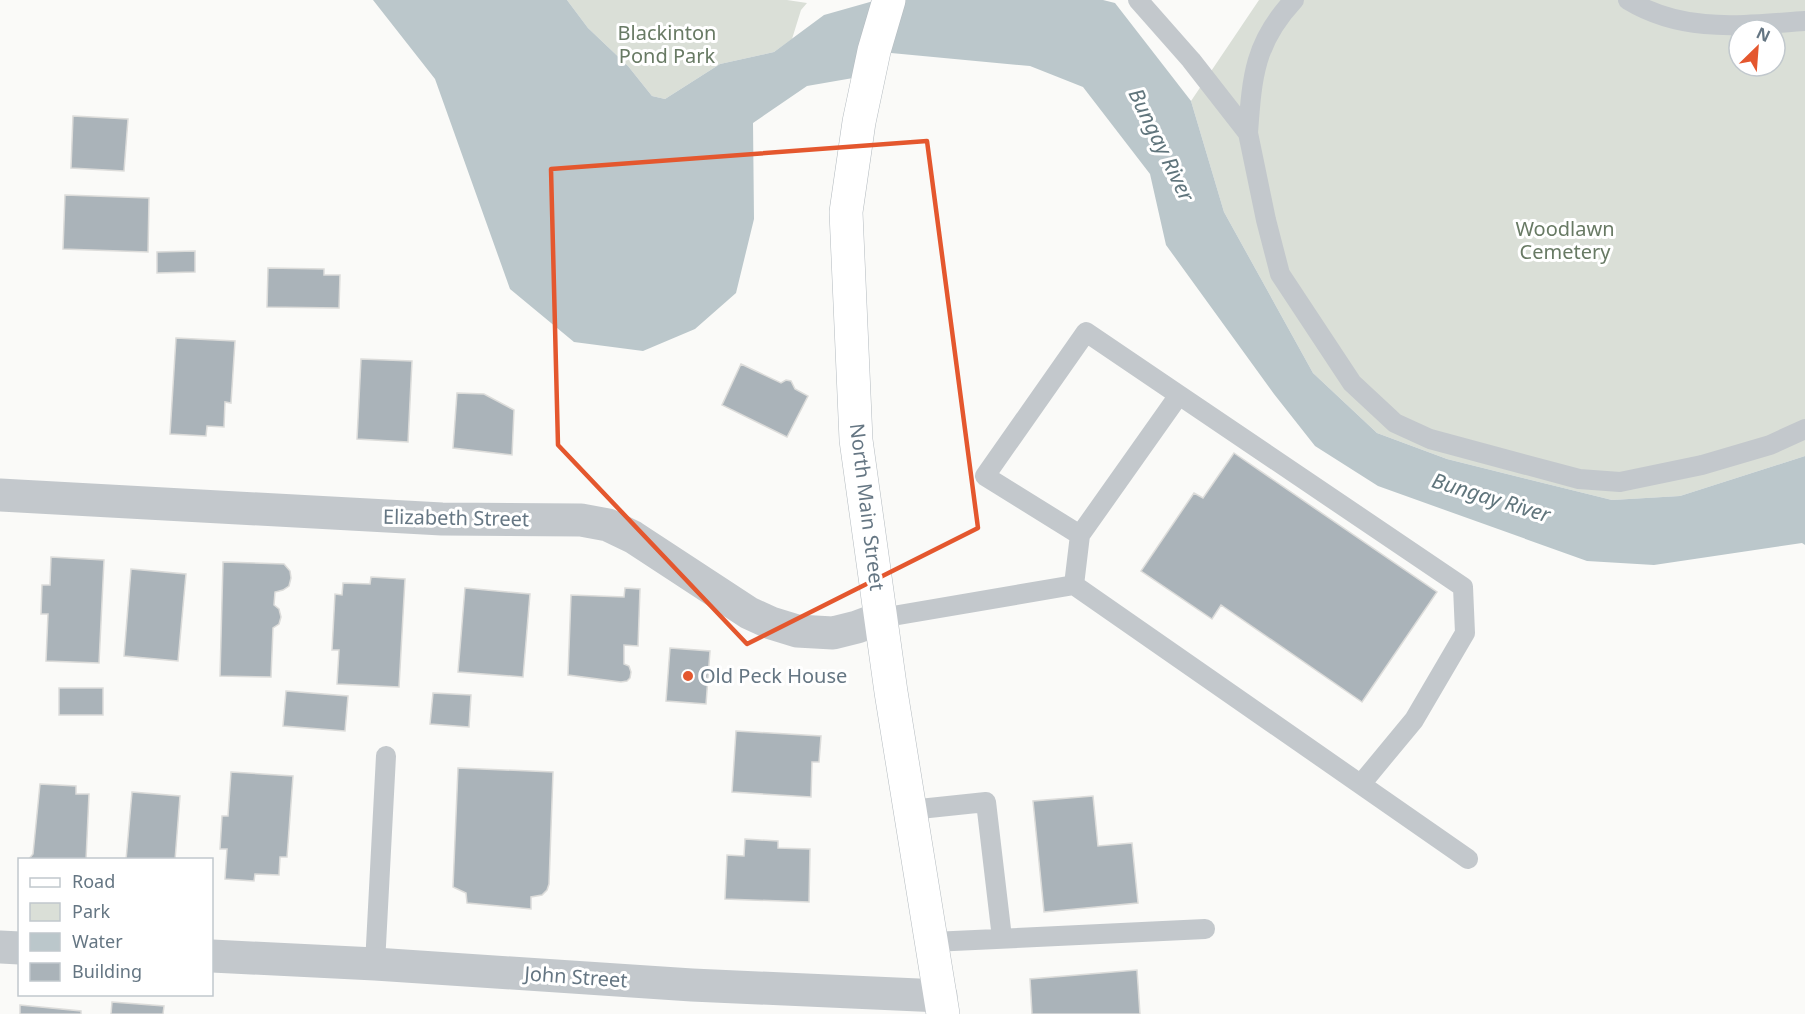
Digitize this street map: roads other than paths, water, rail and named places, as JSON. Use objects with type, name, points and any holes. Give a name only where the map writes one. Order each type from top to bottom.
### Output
[{"type":"main road","name":"North Main Street","points":[[889,0],[874,51],[859,122],[846,212],[856,440],[910,810],[942,1005]]},
{"type":"street","name":"Elizabeth Street","points":[[0,495],[442,519],[581,520],[608,525],[633,537],[748,613],[771,623],[797,631],[833,633],[881,618]]},
{"type":"street","points":[[0,947],[18,948]]},
{"type":"street","name":"John Street","points":[[213,956],[375,964],[692,985],[942,1005]]},
{"type":"lane","points":[[1138,0],[1191,60],[1248,133]]},
{"type":"lane","points":[[1294,0],[1276,19],[1262,47],[1252,79],[1248,133],[1266,219],[1280,274],[1352,383],[1395,423],[1430,439],[1580,479],[1620,482],[1702,465],[1770,445],[1805,429]]},
{"type":"lane","points":[[1628,0],[1645,10],[1696,25],[1737,26],[1805,21]]},
{"type":"lane","points":[[1080,535],[985,476],[1086,332],[1462,587],[1465,633],[1414,720],[1361,784]]},
{"type":"lane","points":[[1074,585],[1080,535],[1179,395]]},
{"type":"lane","points":[[881,618],[1074,585],[1468,858]]},
{"type":"lane","points":[[375,964],[386,756]]},
{"type":"lane","points":[[910,810],[986,802],[1002,938]]},
{"type":"lane","points":[[932,942],[1205,929]]},
{"type":"water","name":"Bungay River","points":[[373,0],[567,0],[588,28],[628,66],[652,96],[665,99],[720,64],[774,52],[824,15],[877,0],[1103,0],[1115,3],[1191,101],[1224,212],[1313,373],[1377,433],[1447,459],[1612,500],[1680,496],[1805,456],[1805,545],[1802,543],[1654,565],[1587,561],[1378,486],[1315,446],[1274,394],[1166,245],[1150,174],[1083,87],[1030,66],[891,53],[853,78],[807,86],[753,123],[754,219],[736,293],[695,329],[643,351],[574,342],[510,289],[435,79]]},
{"type":"place","name":"Old Peck House","points":[[688,676]]},
{"type":"park label","name":"Blackinton Pond Park","points":[[667,44]]},
{"type":"park label","name":"Woodlawn Cemetery","points":[[1565,240]]}]
